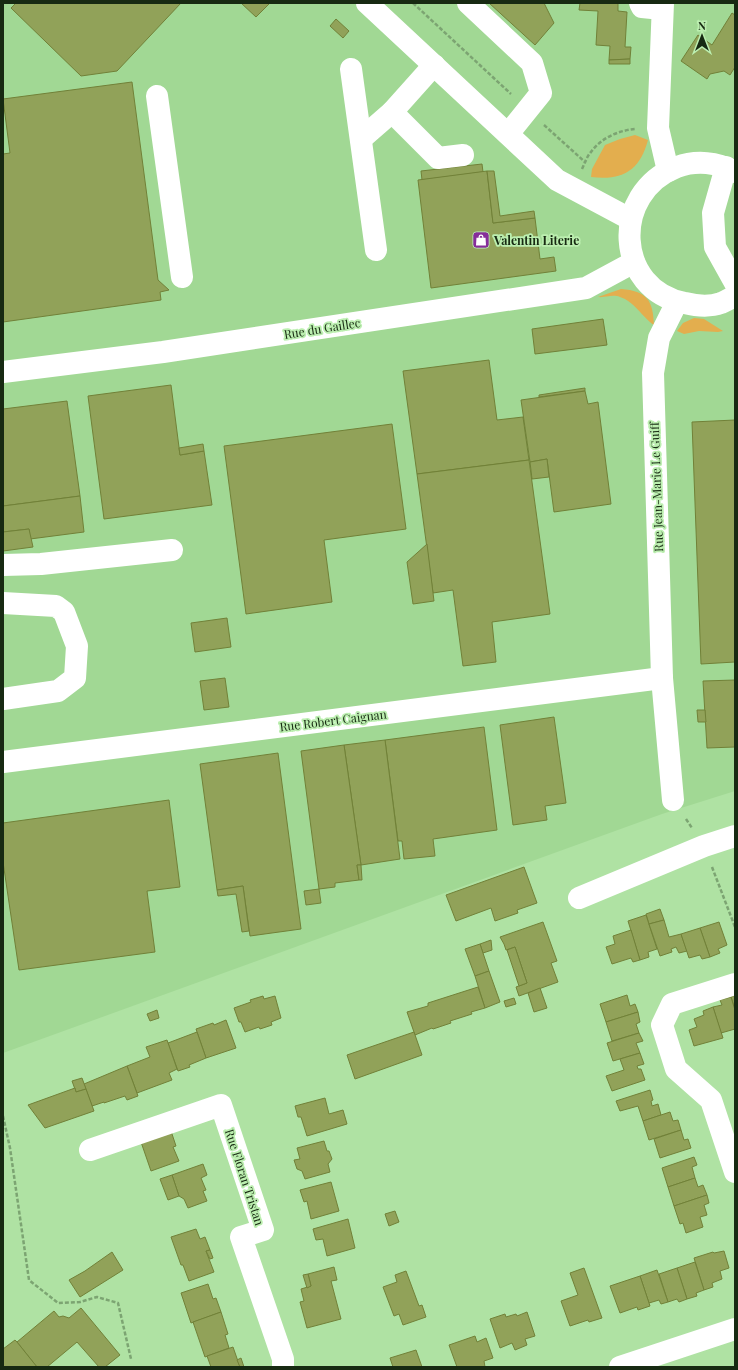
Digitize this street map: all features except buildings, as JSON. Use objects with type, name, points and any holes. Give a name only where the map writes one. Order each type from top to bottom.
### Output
[{"type":"street","points":[[367,3],[557,180],[630,219]]},
{"type":"street","points":[[468,3],[532,63],[541,93],[508,134]]},
{"type":"street","points":[[640,3],[642,7],[662,6],[658,128],[668,171]]},
{"type":"street","points":[[360,139],[392,112],[434,65]]},
{"type":"street","points":[[351,69],[376,250]]},
{"type":"street","points":[[157,96],[182,277]]},
{"type":"street","points":[[392,112],[438,158],[463,155]]},
{"type":"street","points":[[735,283],[714,247],[713,213],[732,165],[696,162],[682,165],[668,171],[650,183],[638,200],[630,219],[629,241],[634,262],[645,279],[659,293],[677,302],[699,306],[721,303],[735,296]]},
{"type":"street","name":"Rue du Gaillec","points":[[3,372],[163,352],[586,288],[634,262]]},
{"type":"street","name":"Rue Jean-Marie Le Guiff","points":[[673,800],[662,678],[653,373],[659,338],[677,302]]},
{"type":"street","points":[[3,565],[41,564],[172,550]]},
{"type":"street","points":[[3,603],[56,606],[64,612],[77,646],[75,678],[58,691],[3,699]]},
{"type":"street","name":"Rue Robert Caignan","points":[[3,762],[662,678]]},
{"type":"street","points":[[579,898],[704,846],[735,836]]},
{"type":"street","points":[[735,984],[672,1004],[662,1025],[676,1069],[711,1100],[735,1172]]},
{"type":"street","name":"Rue Floran Tristan","points":[[90,1150],[221,1105],[263,1230],[241,1237],[283,1359],[283,1367]]},
{"type":"street","points":[[620,1367],[735,1329]]},
{"type":"path","points":[[413,3],[585,162]]},
{"type":"path","points":[[573,189],[590,152],[605,138],[627,130],[658,128]]},
{"type":"path","points":[[3,1116],[10,1148],[30,1280],[58,1303],[80,1302],[97,1297],[118,1303],[131,1359]]},
{"type":"shaded area","points":[[3,3],[735,3],[735,791],[662,814],[3,1053]]},
{"type":"shaded area","points":[[635,135],[648,140],[645,150],[635,166],[621,175],[602,178],[591,177],[592,169],[605,145]]},
{"type":"shaded area","points":[[621,289],[637,292],[647,298],[652,309],[654,325],[625,299],[614,296],[598,297]]},
{"type":"shaded area","points":[[694,318],[704,319],[723,331],[699,331],[684,334],[677,331],[683,323]]},
{"type":"place","name":"Valentin Literie","points":[[481,240]]}]
